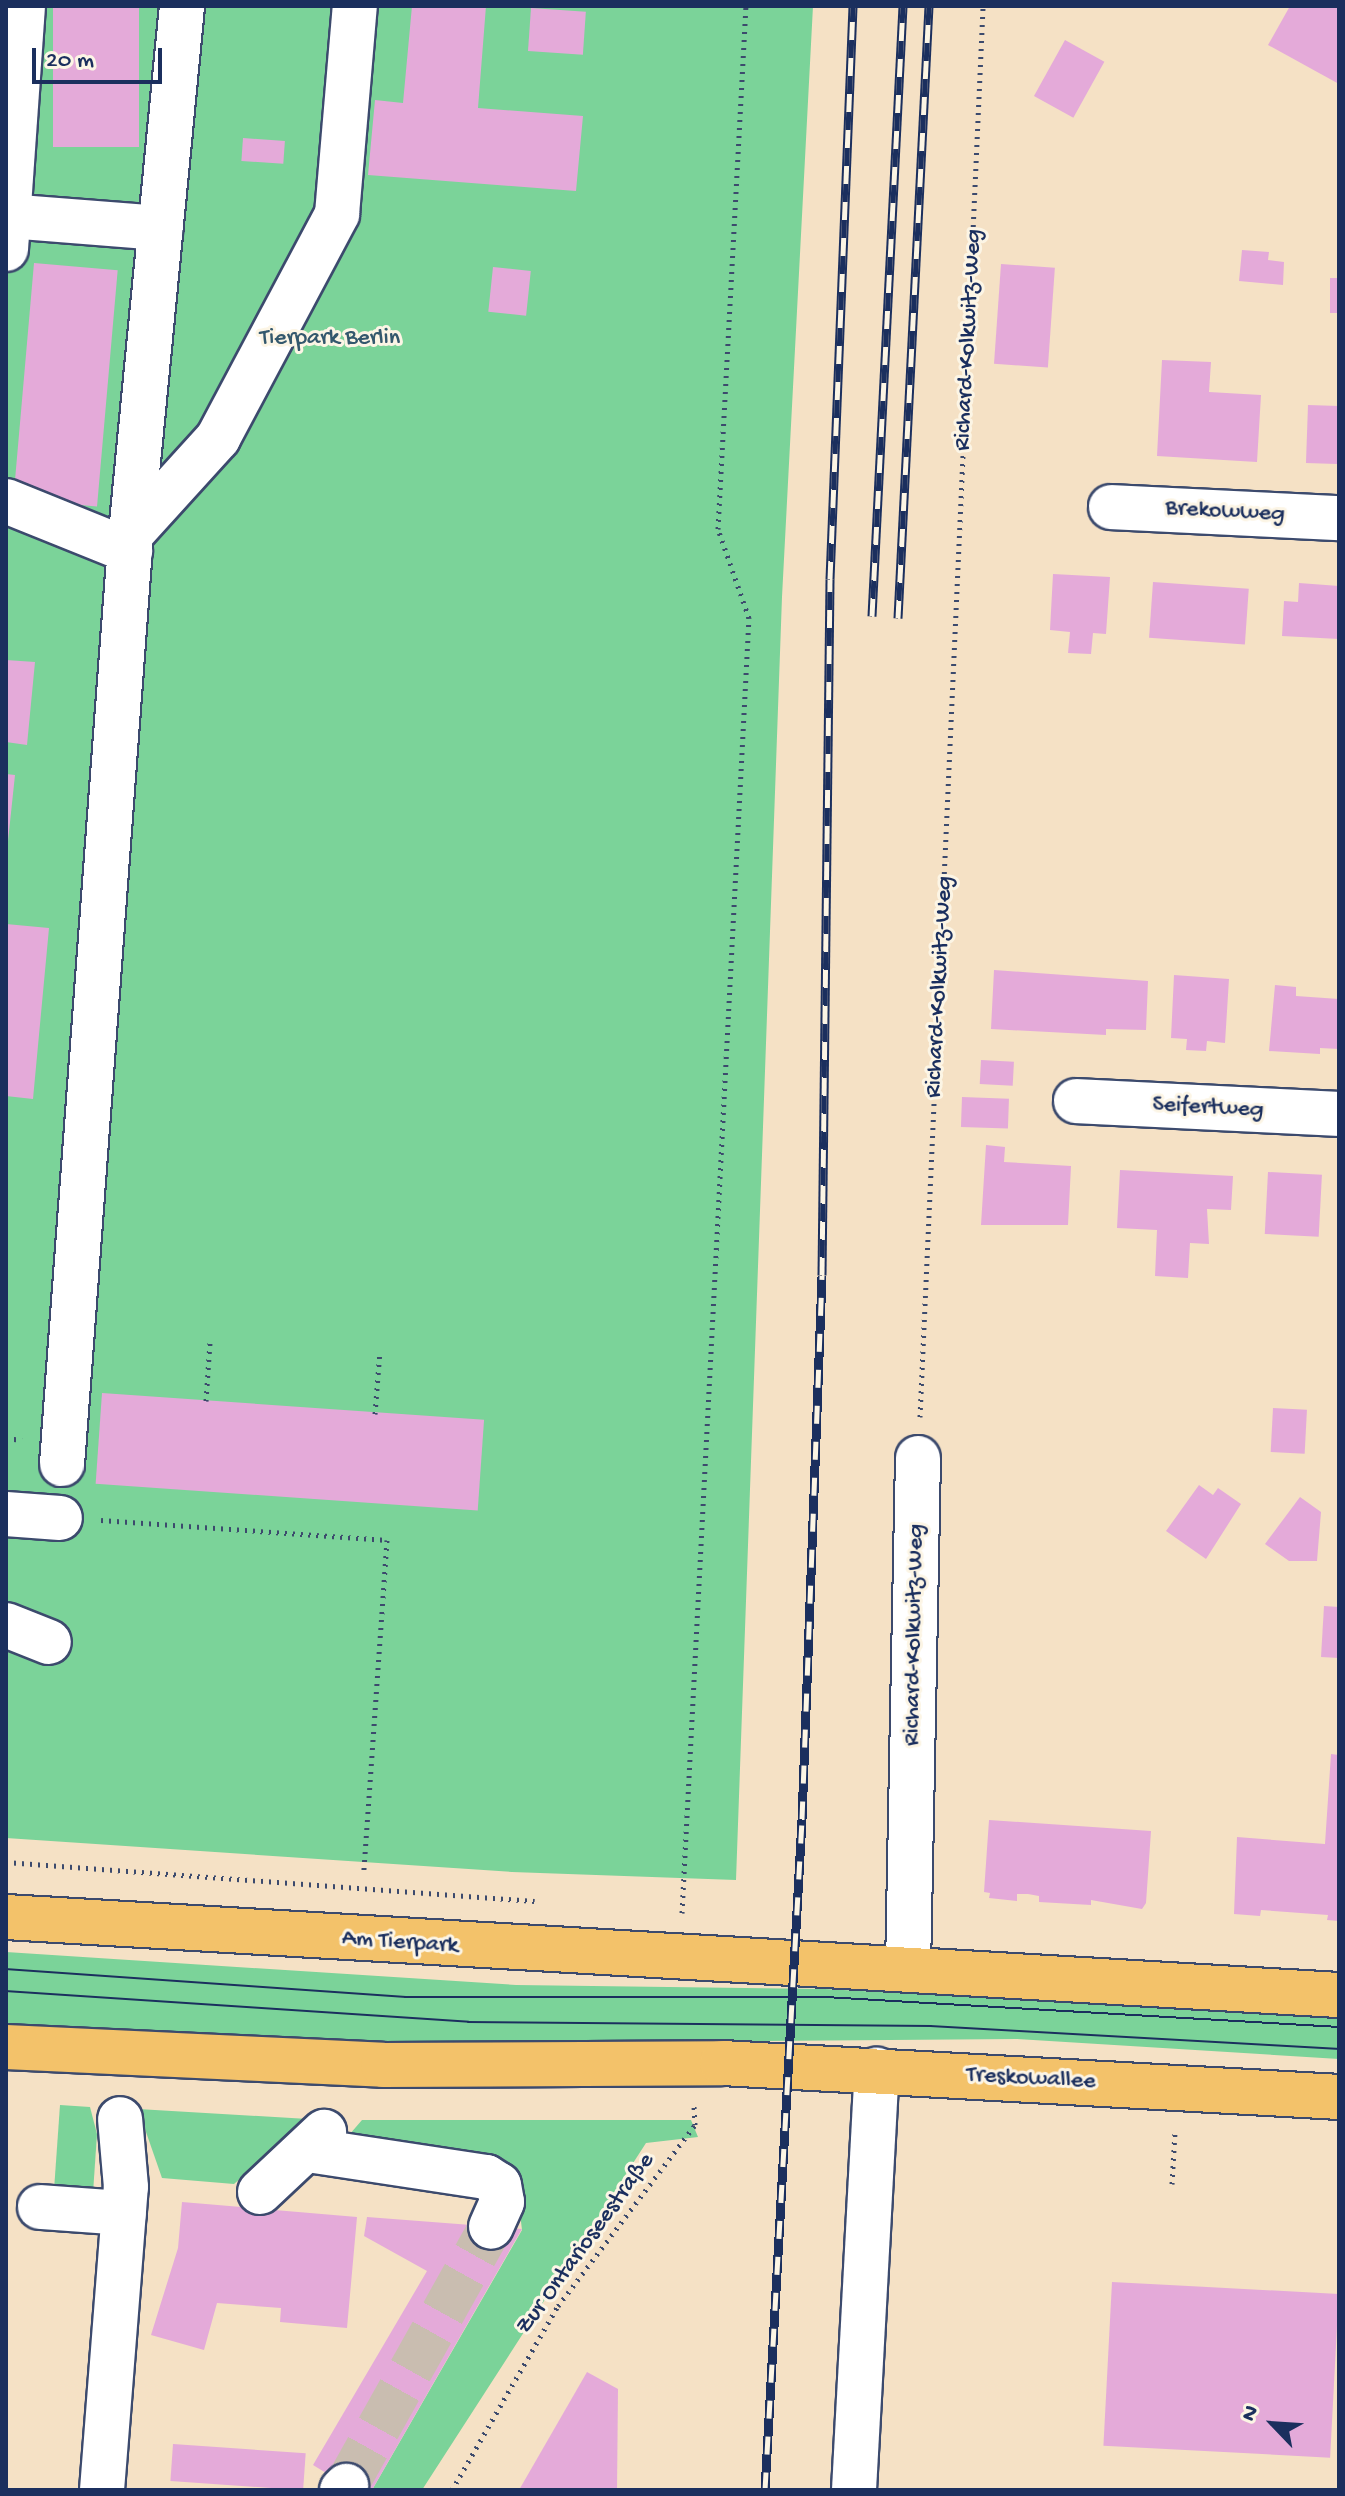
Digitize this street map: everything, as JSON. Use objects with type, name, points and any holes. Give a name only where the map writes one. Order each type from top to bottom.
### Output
[{"type":"main road","name":"Am Tierpark","points":[[6,1917],[794,1965],[908,1969]]},
{"type":"main road","points":[[908,1969],[1339,1995]]},
{"type":"main road","name":"Treskowallee","points":[[6,2047],[383,2065],[722,2063],[1339,2097]]},
{"type":"street","points":[[23,6],[7,233],[161,228]]},
{"type":"street","points":[[62,1464],[131,543],[182,6]]},
{"type":"street","points":[[131,543],[218,438],[337,214],[355,6]]},
{"type":"street","points":[[6,501],[131,543]]},
{"type":"street","name":"Brekowweg","points":[[1111,507],[1339,518]]},
{"type":"street","name":"Seifertweg","points":[[1076,1101],[1339,1114]]},
{"type":"street","name":"Richard-Kolkwitz-Weg","points":[[908,1969],[918,1458]]},
{"type":"street","points":[[6,1514],[60,1518]]},
{"type":"street","points":[[6,1625],[49,1642]]},
{"type":"street","points":[[854,2490],[877,2070]]},
{"type":"street","points":[[102,2490],[125,2200],[120,2119]]},
{"type":"street","points":[[260,2192],[316,2141],[486,2177],[499,2185],[502,2202],[491,2227]]},
{"type":"street","points":[[40,2207],[125,2200]]},
{"type":"path","points":[[684,1884],[749,618],[718,529],[746,6]]},
{"type":"path","name":"Richard-Kolkwitz-Weg","points":[[918,1458],[983,6]]},
{"type":"path","points":[[206,1401],[210,1342]]},
{"type":"path","points":[[375,1414],[380,1351]]},
{"type":"path","points":[[60,1518],[387,1540],[364,1871]]},
{"type":"path","name":"Zur Ontarioseestraße","points":[[452,2490],[558,2306],[695,2125],[693,2101]]},
{"type":"path","points":[[1172,2184],[1176,2127]]},
{"type":"green space","name":"Tierpark Berlin","points":[[6,6],[813,6],[782,597],[736,1880],[512,1872],[6,1838]]},
{"type":"green space","points":[[6,1952],[516,1985],[825,1989],[1339,2017],[1339,2059],[1017,2039],[374,2044],[6,2025]]},
{"type":"green space","points":[[60,2105],[90,2107],[97,2134],[93,2193],[54,2190]]},
{"type":"green space","points":[[138,2109],[308,2119],[234,2184],[162,2178]]},
{"type":"green space","points":[[362,2120],[691,2120],[698,2137],[646,2143],[422,2490],[372,2490],[522,2230],[516,2180],[343,2142]]},
{"type":"building","points":[[53,6],[139,6],[139,147],[53,147]]},
{"type":"building","points":[[412,6],[486,6],[478,108],[583,116],[576,191],[368,175],[375,100],[403,103]]},
{"type":"building","points":[[1290,6],[1339,6],[1339,84],[1268,45]]},
{"type":"building","points":[[531,8],[586,12],[583,55],[528,51]]},
{"type":"building","points":[[1065,40],[1104,62],[1073,118],[1034,96]]},
{"type":"building","points":[[243,138],[285,141],[283,164],[241,161]]},
{"type":"building","points":[[1242,250],[1269,252],[1268,260],[1284,262],[1283,285],[1239,281]]},
{"type":"building","points":[[34,263],[118,270],[97,506],[13,499]]},
{"type":"building","points":[[1001,264],[1055,268],[1048,368],[994,364]]},
{"type":"building","points":[[493,267],[531,271],[526,316],[488,312]]},
{"type":"building","points":[[1330,278],[1339,278],[1339,313],[1330,313]]},
{"type":"building","points":[[1162,360],[1211,362],[1209,392],[1261,395],[1257,462],[1157,456]]},
{"type":"building","points":[[1308,405],[1339,406],[1337,464],[1306,463]]},
{"type":"building","points":[[1053,574],[1110,577],[1106,634],[1093,633],[1091,654],[1068,653],[1070,632],[1050,630]]},
{"type":"building","points":[[1153,582],[1249,589],[1245,645],[1149,638]]},
{"type":"building","points":[[1299,583],[1339,586],[1339,639],[1282,636],[1284,601],[1298,602]]},
{"type":"building","points":[[6,660],[35,662],[27,745],[6,742]]},
{"type":"building","points":[[6,774],[15,775],[8,841],[6,841]]},
{"type":"building","points":[[6,924],[49,928],[33,1099],[6,1096]]},
{"type":"building","points":[[994,970],[1148,981],[1146,1030],[1106,1029],[1106,1035],[991,1029]]},
{"type":"building","points":[[1174,975],[1229,979],[1225,1043],[1207,1041],[1206,1051],[1186,1050],[1187,1039],[1171,1038]]},
{"type":"building","points":[[1275,985],[1296,987],[1296,996],[1339,999],[1339,1049],[1320,1048],[1320,1054],[1269,1051]]},
{"type":"building","points":[[981,1060],[1014,1062],[1013,1086],[980,1084]]},
{"type":"building","points":[[962,1097],[1009,1099],[1008,1129],[961,1127]]},
{"type":"building","points":[[986,1145],[1005,1147],[1004,1162],[1071,1166],[1068,1225],[981,1225]]},
{"type":"building","points":[[1120,1170],[1233,1176],[1231,1210],[1207,1209],[1209,1244],[1190,1243],[1188,1278],[1155,1276],[1157,1230],[1117,1228]]},
{"type":"building","points":[[1268,1172],[1322,1175],[1319,1237],[1265,1234]]},
{"type":"building","points":[[102,1393],[484,1420],[478,1510],[96,1484]]},
{"type":"building","points":[[1273,1408],[1307,1410],[1305,1454],[1271,1452]]},
{"type":"building","points":[[1199,1485],[1213,1495],[1218,1488],[1241,1504],[1206,1559],[1166,1531]]},
{"type":"building","points":[[1300,1497],[1321,1512],[1317,1561],[1289,1561],[1265,1544]]},
{"type":"building","points":[[1324,1606],[1339,1607],[1339,1658],[1321,1657]]},
{"type":"building","points":[[1331,1754],[1339,1755],[1339,1921],[1327,1920],[1328,1915],[1261,1910],[1260,1916],[1234,1914],[1237,1837],[1325,1844]]},
{"type":"building","points":[[989,1820],[1151,1831],[1146,1903],[1142,1909],[1091,1900],[1091,1905],[1039,1902],[1039,1896],[1028,1894],[1017,1894],[1017,1901],[989,1898],[990,1893],[984,1892]]},
{"type":"building","points":[[182,2202],[357,2217],[347,2328],[280,2322],[281,2308],[217,2303],[204,2350],[151,2335],[178,2248]]},
{"type":"building","points":[[367,2217],[522,2229],[372,2490],[354,2490],[313,2465],[427,2271],[364,2236]]},
{"type":"building","points":[[1112,2282],[1339,2294],[1330,2458],[1103,2446]]},
{"type":"building","points":[[587,2372],[618,2389],[617,2490],[519,2490]]},
{"type":"building","points":[[173,2444],[306,2453],[303,2490],[170,2481]]},
{"type":"tunnel","points":[[346,2486],[491,2227]]},
{"type":"tram line","points":[[6,1969],[405,1997],[825,1997],[1339,2027]]},
{"type":"tram line","points":[[6,1991],[468,2022],[931,2026],[1339,2049]]},
{"type":"railway","points":[[765,2490],[802,1819],[822,1275],[830,579],[853,6]]},
{"type":"railway","points":[[872,616],[903,6]]},
{"type":"railway","points":[[898,618],[929,6]]}]
